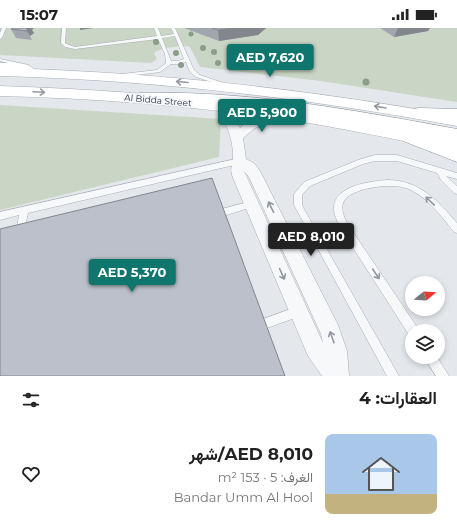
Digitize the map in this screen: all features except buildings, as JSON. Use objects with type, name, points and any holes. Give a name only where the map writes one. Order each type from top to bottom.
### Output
[{"type":"main road","points":[[0,67],[18,68],[30,72]]},
{"type":"main road","name":"Al Bidda Street","points":[[0,72],[30,72],[118,77],[231,87],[340,100],[457,121]]},
{"type":"main road","name":"Al Bidda Street","points":[[0,91],[140,98],[221,106],[278,114],[457,146]]},
{"type":"main road","points":[[140,98],[175,96],[251,101],[402,124],[457,135]]},
{"type":"main road","points":[[418,114],[457,114]]},
{"type":"main road","points":[[408,137],[434,148],[457,155]]},
{"type":"street","points":[[221,106],[231,121],[237,136],[240,160],[238,165],[238,173],[315,349],[325,363],[338,376]]},
{"type":"street","points":[[237,136],[252,126],[278,114]]},
{"type":"street","points":[[240,160],[249,167],[255,175],[331,332],[336,351],[338,376]]},
{"type":"lane","points":[[0,38],[4,28]]},
{"type":"lane","points":[[64,28],[63,43],[70,47],[79,48],[176,36]]},
{"type":"lane","points":[[156,28],[159,38],[171,51],[182,52]]},
{"type":"lane","points":[[174,28],[182,52],[195,74],[231,87]]},
{"type":"lane","points":[[118,77],[158,71],[165,68],[170,62],[171,51]]},
{"type":"lane","points":[[0,60],[23,64],[27,66],[30,72]]},
{"type":"lane","points":[[170,62],[178,63],[186,60]]},
{"type":"lane","points":[[393,376],[301,211],[298,205],[298,194],[307,184],[361,162],[375,158],[397,158],[457,176]]},
{"type":"lane","points":[[0,216],[240,160]]},
{"type":"lane","points":[[439,170],[444,178],[457,191]]},
{"type":"lane","points":[[408,324],[344,226],[338,213],[339,202],[344,194],[353,189],[387,182],[400,184],[413,188],[425,196],[457,229]]},
{"type":"lane","points":[[206,217],[252,204]]},
{"type":"lane","points":[[20,237],[24,210]]},
{"type":"lane","points":[[248,330],[299,311]]},
{"type":"lane","points":[[435,364],[443,376]]},
{"type":"green space","points":[[0,28],[457,28],[457,102],[321,81],[200,67],[190,47],[187,46],[171,47],[157,51],[154,53],[157,59],[151,63],[0,55]]},
{"type":"green space","points":[[0,105],[221,119],[219,157],[0,210]]}]
